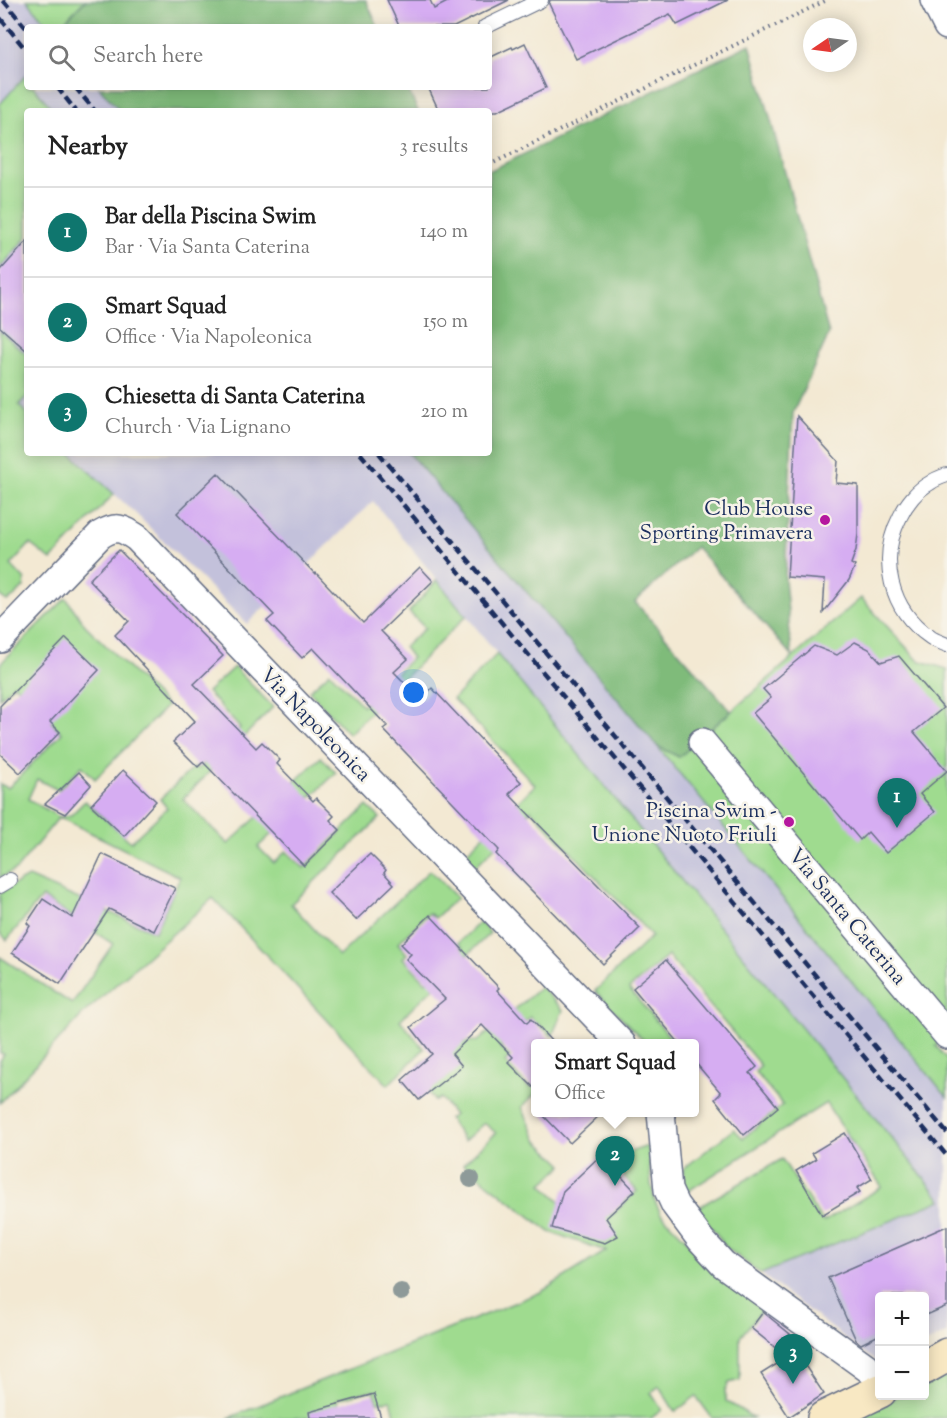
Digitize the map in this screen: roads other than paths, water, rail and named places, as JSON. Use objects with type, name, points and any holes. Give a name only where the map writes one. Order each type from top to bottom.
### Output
[{"type":"street","points":[[934,0],[947,26]]},
{"type":"street","name":"Via Napoleonica","points":[[0,639],[100,535],[110,529],[125,530],[138,538],[617,1039]]},
{"type":"street","name":"Via Santa Caterina","points":[[702,742],[947,1035]]},
{"type":"street","points":[[661,1117],[668,1190],[675,1205],[700,1240],[723,1264],[875,1374]]},
{"type":"street","points":[[929,1365],[947,1355]]},
{"type":"street","points":[[824,1418],[875,1393]]},
{"type":"lane","points":[[491,24],[541,0]]},
{"type":"lane","points":[[947,475],[929,483],[906,504],[892,532],[888,562],[894,592],[908,618],[931,638],[947,645]]},
{"type":"railway","points":[[3,0],[24,25]]},
{"type":"railway","points":[[0,18],[24,47]]},
{"type":"railway","points":[[59,90],[74,108]]},
{"type":"railway","points":[[78,90],[92,108]]},
{"type":"railway","points":[[363,456],[947,1156]]},
{"type":"railway","points":[[382,456],[947,1133]]},
{"type":"place","name":"Club House Sporting Primavera","points":[[825,520]]},
{"type":"place","name":"Piscina Swim - Unione Nuoto Friuli","points":[[789,822]]},
{"type":"place","name":"Bar della Piscina Swim","points":[[897,828]]},
{"type":"place","name":"Smart Squad","points":[[615,1186]]},
{"type":"place","name":"Chiesetta di Santa Caterina","points":[[793,1384]]}]
